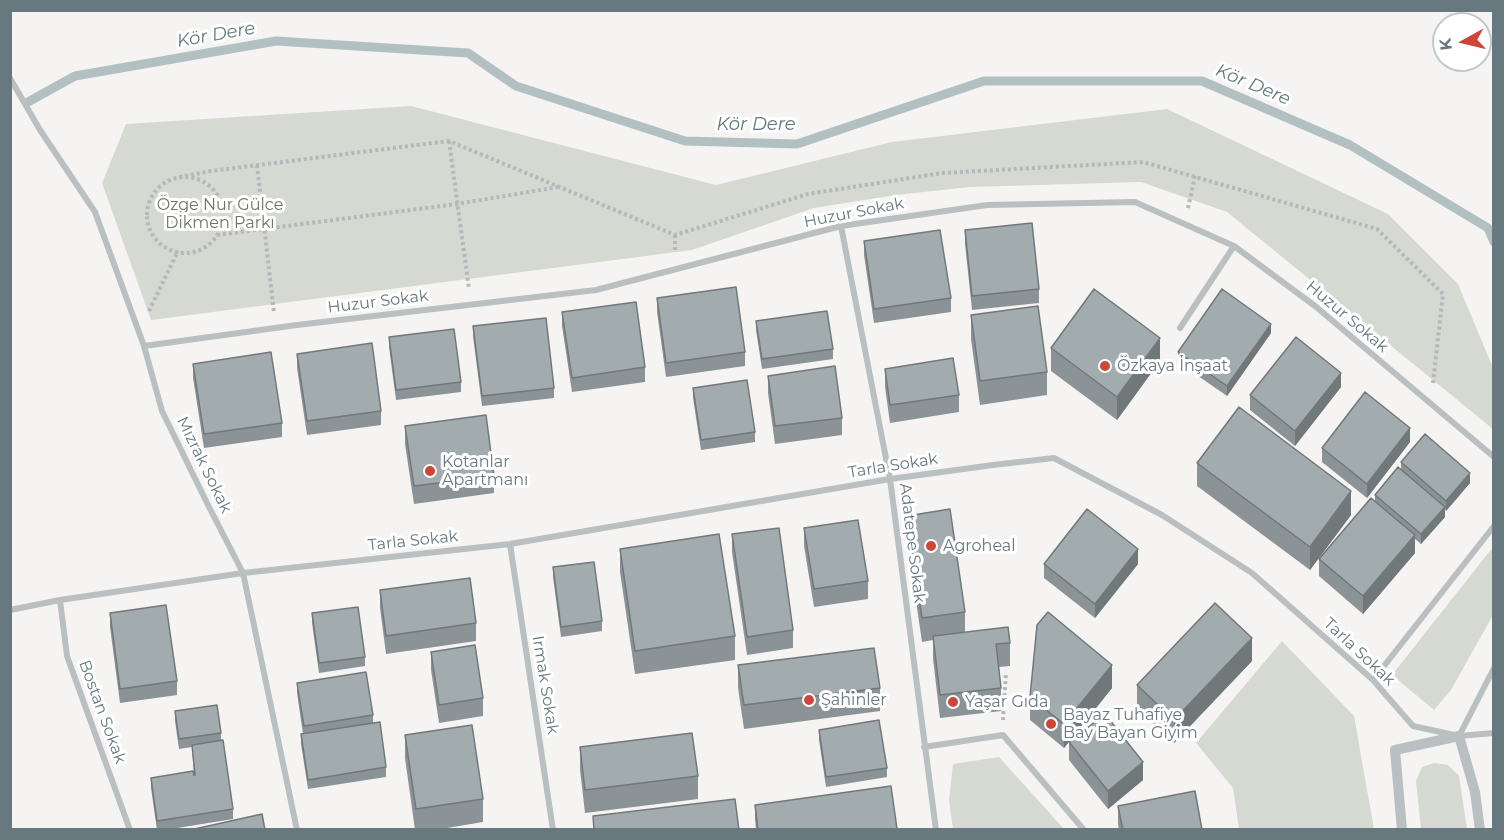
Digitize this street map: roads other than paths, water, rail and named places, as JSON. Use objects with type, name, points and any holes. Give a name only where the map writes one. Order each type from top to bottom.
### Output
[{"type":"street","name":"Mızrak Sokak","points":[[12,81],[40,130],[95,212],[144,346],[162,411],[243,573],[297,830]]},
{"type":"street","name":"Huzur Sokak","points":[[144,346],[596,290],[841,226],[987,205],[1135,202],[1234,246],[1315,306],[1494,457]]},
{"type":"street","name":"Adatepe Sokak","points":[[841,226],[890,479],[936,830]]},
{"type":"street","points":[[1180,328],[1234,246]]},
{"type":"street","name":"Tarla Sokak","points":[[10,610],[60,600],[243,573],[510,544],[890,479],[1054,458],[1162,515],[1252,573],[1373,680],[1413,726],[1459,736],[1494,732]]},
{"type":"street","points":[[1373,680],[1494,526]]},
{"type":"street","name":"Irmak Sokak","points":[[510,544],[554,830]]},
{"type":"street","name":"Bostan Sokak","points":[[60,600],[67,656],[130,830]]},
{"type":"street","points":[[1480,830],[1475,792],[1459,736],[1494,668]]},
{"type":"street","points":[[924,747],[1003,735],[1084,830]]},
{"type":"street","points":[[1402,830],[1395,750],[1459,736]]},
{"type":"waterway","name":"Kör Dere","points":[[28,102],[75,76],[276,41],[468,53],[516,86],[685,141],[797,144],[984,81],[1202,81],[1350,145],[1488,228],[1494,242]]},
{"type":"place","name":"Özkaya İnşaat","points":[[1105,366]]},
{"type":"place","name":"Kotanlar Apartmanı","points":[[430,471]]},
{"type":"place","name":"Agroheal","points":[[931,546]]},
{"type":"place","name":"Şahinler","points":[[809,700]]},
{"type":"place","name":"Yaşar Gıda","points":[[953,702]]},
{"type":"place","name":"Bayaz Tuhafiye Bay Bayan Giyim","points":[[1051,724]]},
{"type":"park label","name":"Özge Nur Gülce Dikmen Parkı","points":[[220,214]]}]
